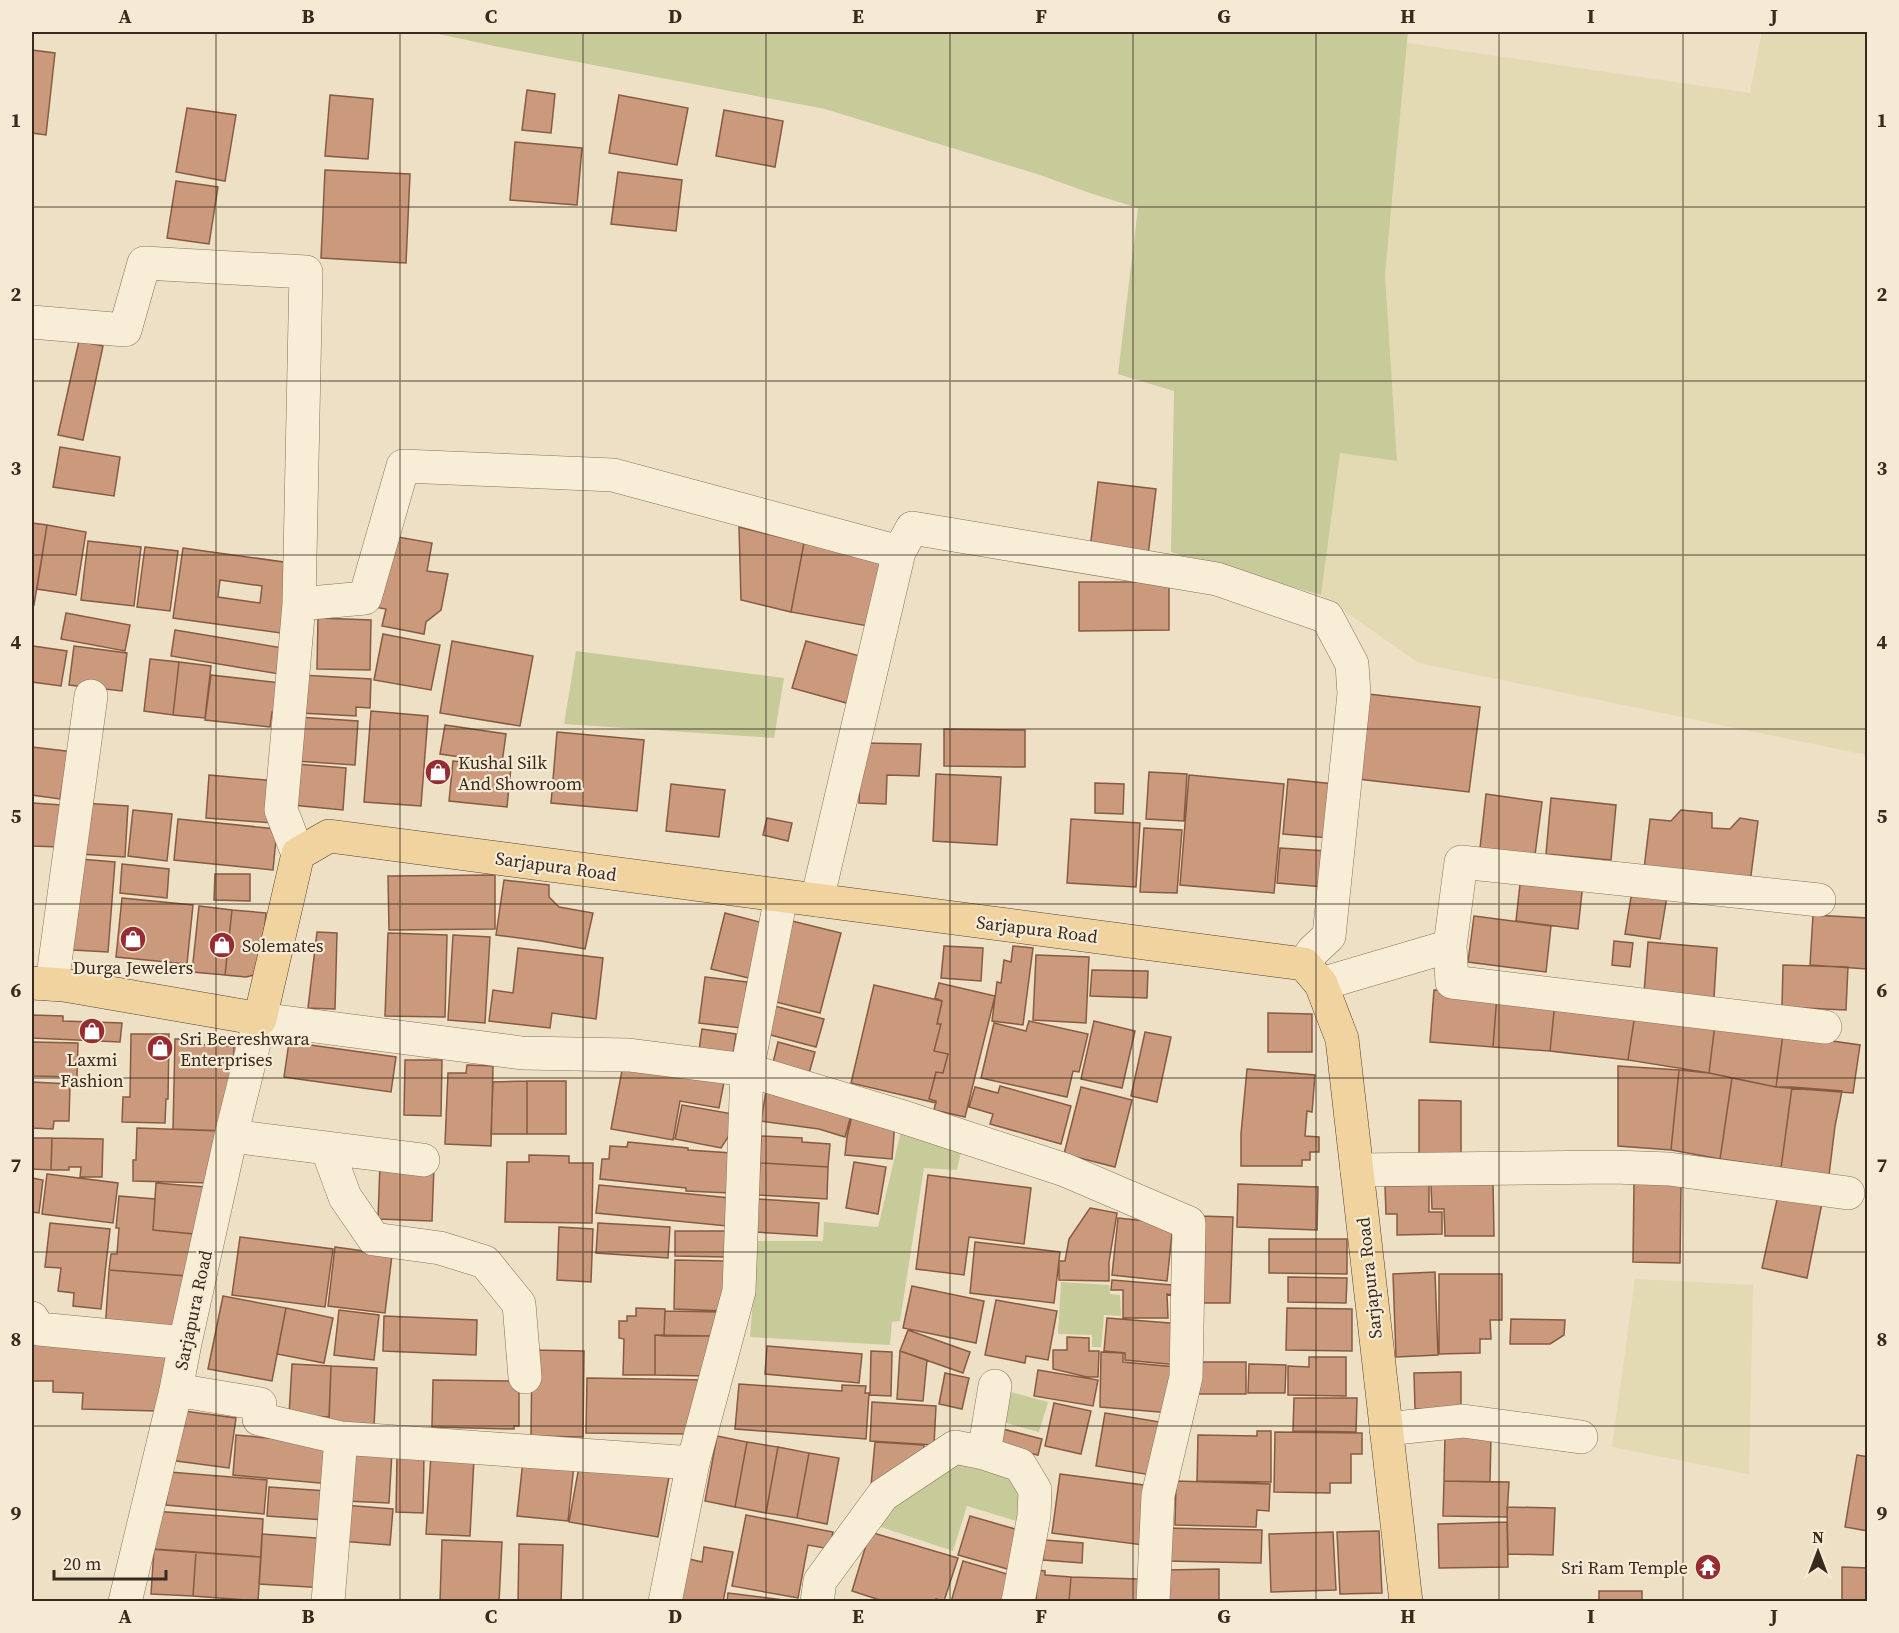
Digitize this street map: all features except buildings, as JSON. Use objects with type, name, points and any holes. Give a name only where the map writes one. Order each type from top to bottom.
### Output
[{"type":"main road","name":"Sarjapura Road","points":[[260,1019],[298,854],[329,836],[817,900],[1312,974],[1342,1039],[1406,1602]]},
{"type":"main road","points":[[42,984],[64,985],[260,1019]]},
{"type":"street","points":[[32,322],[125,330],[144,262],[306,272],[299,604],[281,810],[298,854]]},
{"type":"street","points":[[299,604],[365,598],[403,466],[613,475],[899,552]]},
{"type":"street","points":[[817,900],[899,552],[912,528],[1216,579],[1327,617],[1352,664],[1354,694],[1329,936],[1313,951],[1312,974],[1450,946]]},
{"type":"street","points":[[42,984],[91,696]]},
{"type":"street","points":[[1819,900],[1461,862],[1450,946],[1452,982],[1825,1027]]},
{"type":"street","points":[[665,1602],[693,1463],[740,1292],[747,1070],[781,897]]},
{"type":"street","points":[[260,1019],[522,1053],[629,1055],[747,1070],[900,1116],[1065,1170],[1189,1222],[1186,1377],[1158,1495],[1153,1602]]},
{"type":"street","name":"Sarjapura Road","points":[[126,1602],[177,1390],[185,1343],[231,1136],[260,1019]]},
{"type":"street","points":[[231,1136],[423,1160]]},
{"type":"street","points":[[327,1148],[345,1197],[374,1239],[440,1248],[485,1262],[519,1305],[525,1377]]},
{"type":"street","points":[[1357,1170],[1669,1168],[1848,1193]]},
{"type":"street","points":[[32,1318],[39,1329],[185,1343]]},
{"type":"street","points":[[984,1453],[995,1386]]},
{"type":"street","points":[[177,1390],[260,1404],[259,1419],[341,1438],[693,1463]]},
{"type":"street","points":[[1386,1429],[1463,1421],[1581,1437]]},
{"type":"street","points":[[328,1602],[341,1438]]},
{"type":"street","points":[[817,1602],[820,1581],[883,1494],[954,1447],[984,1453],[1020,1465],[1035,1490],[1034,1516],[1018,1602]]},
{"type":"shaded area","points":[[1762,32],[1867,32],[1867,755],[1419,663],[1321,595],[1340,453],[1397,461],[1385,274],[1407,43],[1750,93]]},
{"type":"shaded area","points":[[1635,1279],[1753,1285],[1749,1474],[1612,1447]]},
{"type":"green space","points":[[429,32],[1408,32],[1385,274],[1397,461],[1340,453],[1321,595],[1171,552],[1174,391],[1118,374],[1138,208],[1037,174],[825,109]]},
{"type":"green space","points":[[576,651],[784,678],[774,738],[564,724]]},
{"type":"green space","points":[[903,1123],[962,1147],[957,1170],[924,1168],[900,1321],[892,1322],[890,1345],[750,1337],[758,1241],[823,1241],[824,1222],[878,1227]]},
{"type":"green space","points":[[1061,1282],[1109,1285],[1110,1294],[1120,1295],[1121,1316],[1104,1315],[1101,1347],[1092,1347],[1092,1335],[1058,1334]]},
{"type":"green space","points":[[1007,1391],[1048,1402],[1039,1432],[999,1421]]},
{"type":"green space","points":[[958,1457],[1020,1480],[1020,1522],[967,1506],[953,1551],[881,1527],[889,1501]]},
{"type":"place","name":"Kushal Silk And Showroom","points":[[438,772]]},
{"type":"place","name":"Durga Jewelers","points":[[133,939]]},
{"type":"place","name":"Solemates","points":[[222,945]]},
{"type":"place","name":"Laxmi Fashion","points":[[92,1031]]},
{"type":"place","name":"Sri Beereshwara Enterprises","points":[[160,1048]]},
{"type":"place","name":"Sri Ram Temple","points":[[1708,1567]]}]
